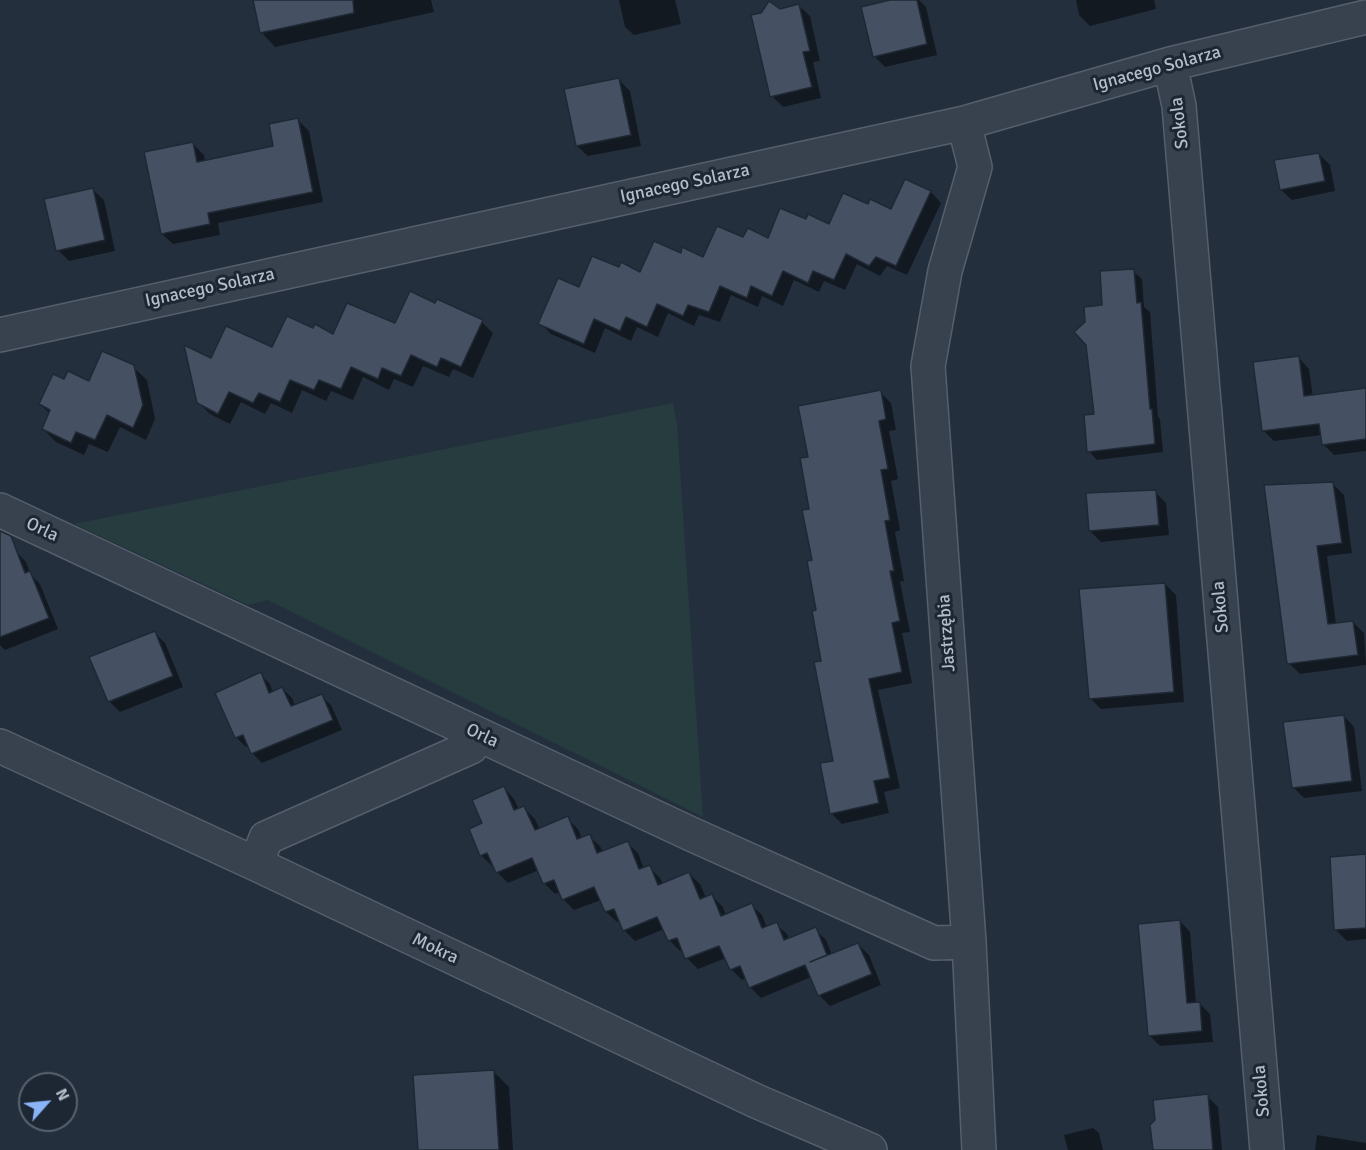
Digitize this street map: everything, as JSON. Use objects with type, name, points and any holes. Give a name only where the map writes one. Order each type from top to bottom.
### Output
[{"type":"street","name":"Ignacego Solarza","points":[[0,335],[964,123],[1170,64],[1366,17]]},
{"type":"street","name":"Sokola","points":[[1170,64],[1179,106],[1267,1150]]},
{"type":"street","name":"Jastrzębia","points":[[964,123],[975,167],[945,271],[928,366],[969,942],[979,1150]]},
{"type":"street","name":"Orla","points":[[0,510],[691,834],[934,943],[969,942]]},
{"type":"street","points":[[256,864],[266,838],[471,747],[479,735]]},
{"type":"street","name":"Mokra","points":[[0,746],[256,864],[756,1101],[870,1150]]},
{"type":"green space","points":[[673,403],[677,424],[703,817],[268,600],[248,605],[74,524]]},
{"type":"building","points":[[253,0],[353,0],[354,13],[260,33]]},
{"type":"building","points":[[890,0],[917,0],[927,44],[873,57],[861,7]]},
{"type":"building","points":[[769,1],[780,9],[799,4],[810,51],[803,52],[812,87],[770,97],[751,15],[761,13]]},
{"type":"building","points":[[619,78],[631,135],[576,146],[564,89]]},
{"type":"building","points":[[298,118],[313,192],[208,213],[210,224],[161,234],[144,152],[193,142],[197,162],[273,146],[269,124]]},
{"type":"building","points":[[1319,153],[1325,181],[1280,190],[1274,160]]},
{"type":"building","points":[[905,179],[931,191],[896,266],[876,257],[869,266],[846,254],[834,280],[813,271],[808,283],[783,271],[772,296],[751,286],[747,298],[720,286],[709,312],[688,305],[683,316],[657,304],[647,327],[626,317],[620,331],[594,319],[584,344],[538,324],[558,278],[579,287],[592,256],[619,267],[621,262],[640,272],[654,241],[681,253],[682,247],[703,257],[717,226],[743,237],[748,228],[768,238],[780,208],[806,219],[808,214],[829,224],[843,193],[868,204],[870,199],[891,209]]},
{"type":"building","points":[[93,188],[105,240],[56,251],[44,199]]},
{"type":"building","points":[[1134,269],[1137,303],[1141,302],[1155,444],[1087,452],[1084,415],[1094,414],[1086,345],[1074,332],[1085,322],[1084,307],[1102,305],[1100,271]]},
{"type":"building","points":[[410,291],[435,303],[437,299],[483,320],[461,367],[441,358],[437,367],[411,355],[401,376],[382,368],[378,379],[351,367],[341,389],[319,380],[314,390],[290,380],[280,402],[259,393],[253,403],[229,392],[218,414],[197,403],[184,345],[211,358],[226,326],[272,347],[287,316],[313,328],[315,324],[333,334],[347,303],[395,323]]},
{"type":"building","points":[[102,351],[134,365],[143,405],[133,428],[107,415],[95,440],[76,432],[71,443],[42,429],[50,410],[39,404],[53,374],[64,379],[68,371],[89,381]]},
{"type":"building","points":[[1299,356],[1304,396],[1366,388],[1366,439],[1322,445],[1319,424],[1262,431],[1253,362]]},
{"type":"building","points":[[881,390],[886,419],[879,421],[888,469],[881,470],[890,520],[885,521],[894,571],[890,571],[900,621],[892,623],[902,672],[869,679],[890,778],[874,781],[879,803],[830,814],[820,763],[833,761],[814,662],[821,661],[812,611],[816,610],[807,561],[812,560],[802,510],[809,509],[800,458],[808,457],[798,406]]},
{"type":"building","points":[[1333,482],[1342,543],[1317,546],[1328,624],[1353,621],[1358,655],[1287,664],[1264,485]]},
{"type":"building","points":[[1156,490],[1159,525],[1089,531],[1086,493]]},
{"type":"building","points":[[0,531],[11,536],[25,573],[30,571],[49,618],[0,637]]},
{"type":"building","points":[[1165,583],[1174,692],[1089,699],[1079,589]]},
{"type":"building","points":[[155,631],[173,676],[108,702],[89,657]]},
{"type":"building","points":[[261,672],[269,693],[282,687],[291,706],[322,694],[333,720],[251,754],[243,735],[235,738],[215,693]]},
{"type":"building","points":[[1344,715],[1352,781],[1292,788],[1283,722]]},
{"type":"building","points":[[504,786],[514,810],[524,806],[535,830],[568,816],[577,839],[590,834],[597,853],[628,841],[639,869],[650,865],[658,885],[689,872],[700,899],[712,894],[721,916],[752,903],[762,928],[777,922],[784,940],[816,927],[827,955],[810,962],[858,943],[872,974],[818,996],[805,965],[749,988],[740,966],[730,970],[719,946],[685,959],[677,938],[668,941],[657,917],[623,931],[614,909],[605,912],[594,887],[562,900],[554,880],[543,884],[532,858],[496,873],[487,853],[480,856],[469,829],[482,823],[472,800]]},
{"type":"building","points":[[1366,854],[1366,928],[1334,930],[1330,857]]},
{"type":"building","points":[[1180,920],[1187,1003],[1200,1002],[1202,1031],[1148,1036],[1138,924]]},
{"type":"building","points":[[494,1070],[499,1150],[418,1150],[413,1075]]},
{"type":"building","points":[[1208,1094],[1213,1150],[1153,1150],[1150,1125],[1155,1120],[1153,1100]]}]
